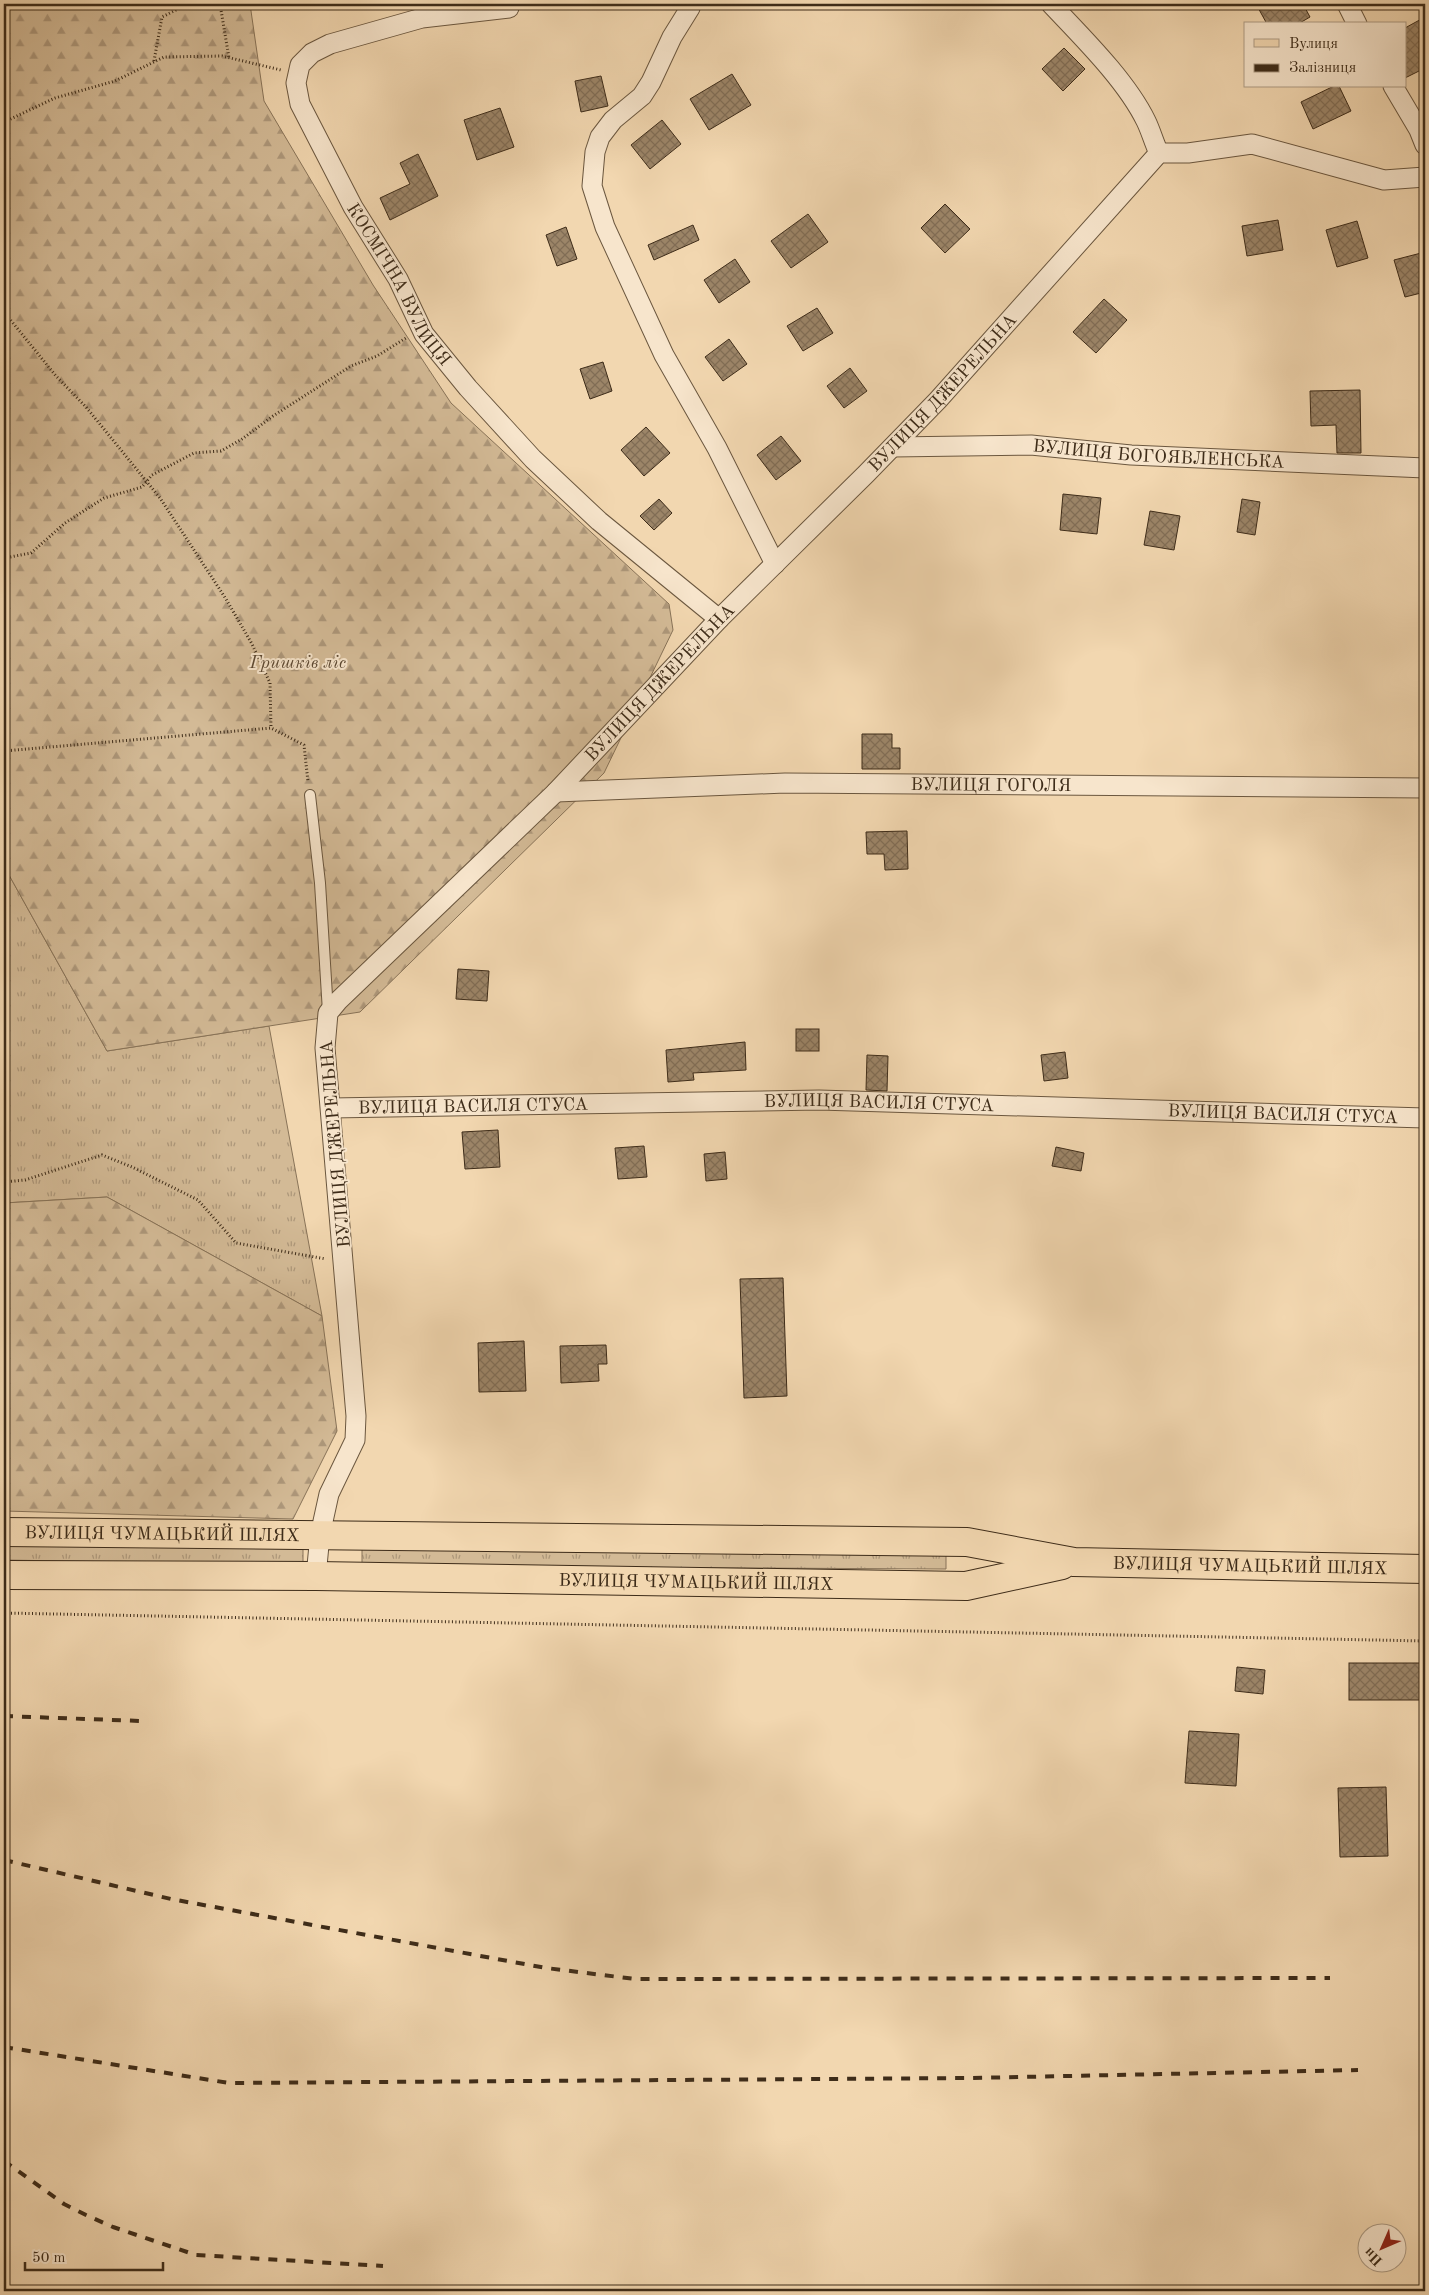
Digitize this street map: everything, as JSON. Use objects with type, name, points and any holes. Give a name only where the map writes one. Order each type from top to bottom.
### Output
[{"type":"main road","name":"ВУЛИЦЯ ЧУМАЦЬКИЙ ШЛЯХ","points":[[4,1532],[967,1542],[1074,1562],[1425,1569]]},
{"type":"main road","name":"ВУЛИЦЯ ЧУМАЦЬКИЙ ШЛЯХ","points":[[4,1575],[316,1576],[966,1586],[1074,1562]]},
{"type":"street","points":[[1051,4],[1095,52],[1125,90],[1145,120],[1158,153],[1188,153],[1252,144],[1384,180],[1425,177]]},
{"type":"street","points":[[1347,4],[1356,22]]},
{"type":"street","points":[[298,74],[300,66],[312,53],[330,44],[422,18],[509,8]]},
{"type":"street","points":[[690,8],[672,37],[651,82],[642,96],[613,120],[600,137],[595,152],[592,186],[605,227],[664,356],[717,448],[775,564]]},
{"type":"street","name":"КОСМІЧНА ВУЛИЦЯ","points":[[298,74],[296,83],[300,104],[353,207],[398,279],[420,327],[468,388],[533,459],[599,521],[719,619]]},
{"type":"street","points":[[1394,88],[1420,130],[1425,145]]},
{"type":"street","name":"ВУЛИЦЯ ДЖЕРЕЛЬНА","points":[[320,1535],[329,1494],[355,1440],[356,1416],[345,1263],[325,1048],[328,1013],[360,978],[556,792],[719,619],[893,447],[938,400],[1158,153]]},
{"type":"street","name":"ВУЛИЦЯ БОГОЯВЛЕНСЬКА","points":[[893,447],[1032,446],[1131,455],[1425,468]]},
{"type":"street","name":"ВУЛИЦЯ ГОГОЛЯ","points":[[556,792],[785,783],[1425,788]]},
{"type":"street","name":"ВУЛИЦЯ ВАСИЛЯ СТУСА","points":[[331,1108],[819,1100],[1425,1118]]},
{"type":"street","name":"ВУЛИЦЯ ЧУМАЦЬКИЙ ШЛЯХ","points":[[316,1576],[320,1535]]},
{"type":"lane","points":[[310,795],[320,883],[328,1013]]},
{"type":"path","points":[[154,62],[162,17],[188,4]]},
{"type":"path","points":[[220,4],[229,58]]},
{"type":"path","points":[[4,122],[55,98],[115,80],[164,57],[229,58],[298,74]]},
{"type":"path","points":[[4,312],[56,376],[86,407],[160,498],[226,599],[252,644],[270,682],[271,728]]},
{"type":"path","points":[[4,560],[10,556],[31,552],[66,523],[104,498],[142,487],[152,475],[194,453],[221,451],[351,366],[377,356],[420,327]]},
{"type":"path","points":[[4,752],[271,728],[304,744],[310,795]]},
{"type":"path","points":[[4,1182],[24,1180],[102,1155],[132,1167],[198,1200],[236,1243],[345,1263]]},
{"type":"path","points":[[4,1613],[1425,1641]]},
{"type":"green space","name":"Гришків ліс","points":[[4,4],[250,4],[264,101],[373,285],[451,403],[669,604],[673,630],[604,773],[360,1012],[107,1051],[4,866]]},
{"type":"green space","points":[[4,866],[107,1051],[269,1026],[322,1316],[107,1197],[4,1203]]},
{"type":"green space","points":[[107,1197],[322,1316],[337,1431],[293,1519],[4,1511],[4,1203]]},
{"type":"green space","points":[[4,1543],[303,1548],[303,1565],[4,1560]]},
{"type":"green space","points":[[362,1549],[946,1553],[946,1569],[362,1566]]},
{"type":"building","points":[[1256,4],[1303,4],[1310,17],[1301,22],[1266,22]]},
{"type":"building","points":[[1425,17],[1425,68],[1406,78],[1406,27]]},
{"type":"building","points":[[1064,48],[1085,69],[1063,91],[1042,69]]},
{"type":"building","points":[[732,74],[751,105],[709,130],[690,99]]},
{"type":"building","points":[[601,76],[608,106],[581,112],[575,81]]},
{"type":"building","points":[[1330,88],[1340,88],[1351,111],[1313,129],[1301,102]]},
{"type":"building","points":[[500,108],[514,147],[477,160],[464,120]]},
{"type":"building","points":[[662,120],[681,144],[650,169],[631,145]]},
{"type":"building","points":[[418,154],[438,196],[390,220],[380,198],[410,184],[400,163]]},
{"type":"building","points":[[945,204],[970,229],[945,253],[921,228]]},
{"type":"building","points":[[808,214],[828,242],[791,268],[771,241]]},
{"type":"building","points":[[1278,220],[1283,250],[1247,256],[1242,226]]},
{"type":"building","points":[[1357,221],[1368,258],[1337,267],[1326,230]]},
{"type":"building","points":[[693,225],[699,240],[654,260],[648,245]]},
{"type":"building","points":[[566,227],[577,259],[557,266],[546,235]]},
{"type":"building","points":[[1425,252],[1425,292],[1405,297],[1394,260]]},
{"type":"building","points":[[735,259],[750,282],[719,303],[704,280]]},
{"type":"building","points":[[1104,299],[1127,320],[1096,353],[1073,332]]},
{"type":"building","points":[[817,308],[833,333],[803,351],[787,326]]},
{"type":"building","points":[[729,339],[747,364],[723,381],[705,357]]},
{"type":"building","points":[[603,362],[612,391],[590,399],[580,369]]},
{"type":"building","points":[[850,368],[867,391],[844,408],[827,386]]},
{"type":"building","points":[[1360,390],[1361,453],[1337,453],[1336,425],[1311,426],[1310,391]]},
{"type":"building","points":[[646,427],[670,453],[644,476],[621,450]]},
{"type":"building","points":[[781,436],[801,461],[776,480],[757,455]]},
{"type":"building","points":[[1063,494],[1101,498],[1097,534],[1060,530]]},
{"type":"building","points":[[659,499],[672,513],[654,530],[640,516]]},
{"type":"building","points":[[1242,499],[1260,502],[1255,535],[1237,532]]},
{"type":"building","points":[[1150,511],[1180,516],[1174,550],[1144,545]]},
{"type":"building","points":[[862,734],[892,734],[892,748],[900,748],[900,769],[862,769]]},
{"type":"building","points":[[907,831],[908,869],[885,870],[884,854],[867,854],[866,832]]},
{"type":"building","points":[[458,969],[489,971],[487,1001],[456,999]]},
{"type":"building","points":[[796,1029],[819,1029],[819,1051],[796,1051]]},
{"type":"building","points":[[745,1042],[746,1070],[693,1073],[694,1080],[668,1082],[666,1050]]},
{"type":"building","points":[[1065,1052],[1068,1078],[1044,1081],[1041,1055]]},
{"type":"building","points":[[867,1055],[888,1056],[887,1091],[866,1090]]},
{"type":"building","points":[[498,1130],[500,1167],[465,1169],[462,1132]]},
{"type":"building","points":[[644,1146],[647,1177],[618,1179],[615,1148]]},
{"type":"building","points":[[1056,1147],[1084,1153],[1081,1171],[1052,1166]]},
{"type":"building","points":[[725,1152],[727,1179],[706,1181],[704,1154]]},
{"type":"building","points":[[783,1278],[787,1396],[744,1398],[740,1279]]},
{"type":"building","points":[[524,1341],[526,1391],[479,1392],[478,1343]]},
{"type":"building","points":[[606,1345],[607,1364],[598,1364],[599,1381],[561,1383],[560,1346]]},
{"type":"building","points":[[1349,1663],[1425,1663],[1425,1700],[1349,1700]]},
{"type":"building","points":[[1237,1667],[1265,1670],[1263,1694],[1235,1691]]},
{"type":"building","points":[[1189,1731],[1239,1734],[1236,1786],[1185,1783]]},
{"type":"building","points":[[1386,1787],[1388,1856],[1340,1857],[1338,1788]]},
{"type":"railway","points":[[4,1716],[141,1721]]},
{"type":"railway","points":[[4,1860],[171,1899],[546,1968],[635,1979],[1330,1978]]},
{"type":"railway","points":[[4,2047],[229,2083],[972,2078],[1358,2070]]},
{"type":"railway","points":[[4,2161],[64,2204],[86,2215],[113,2227],[196,2255],[383,2266]]}]
